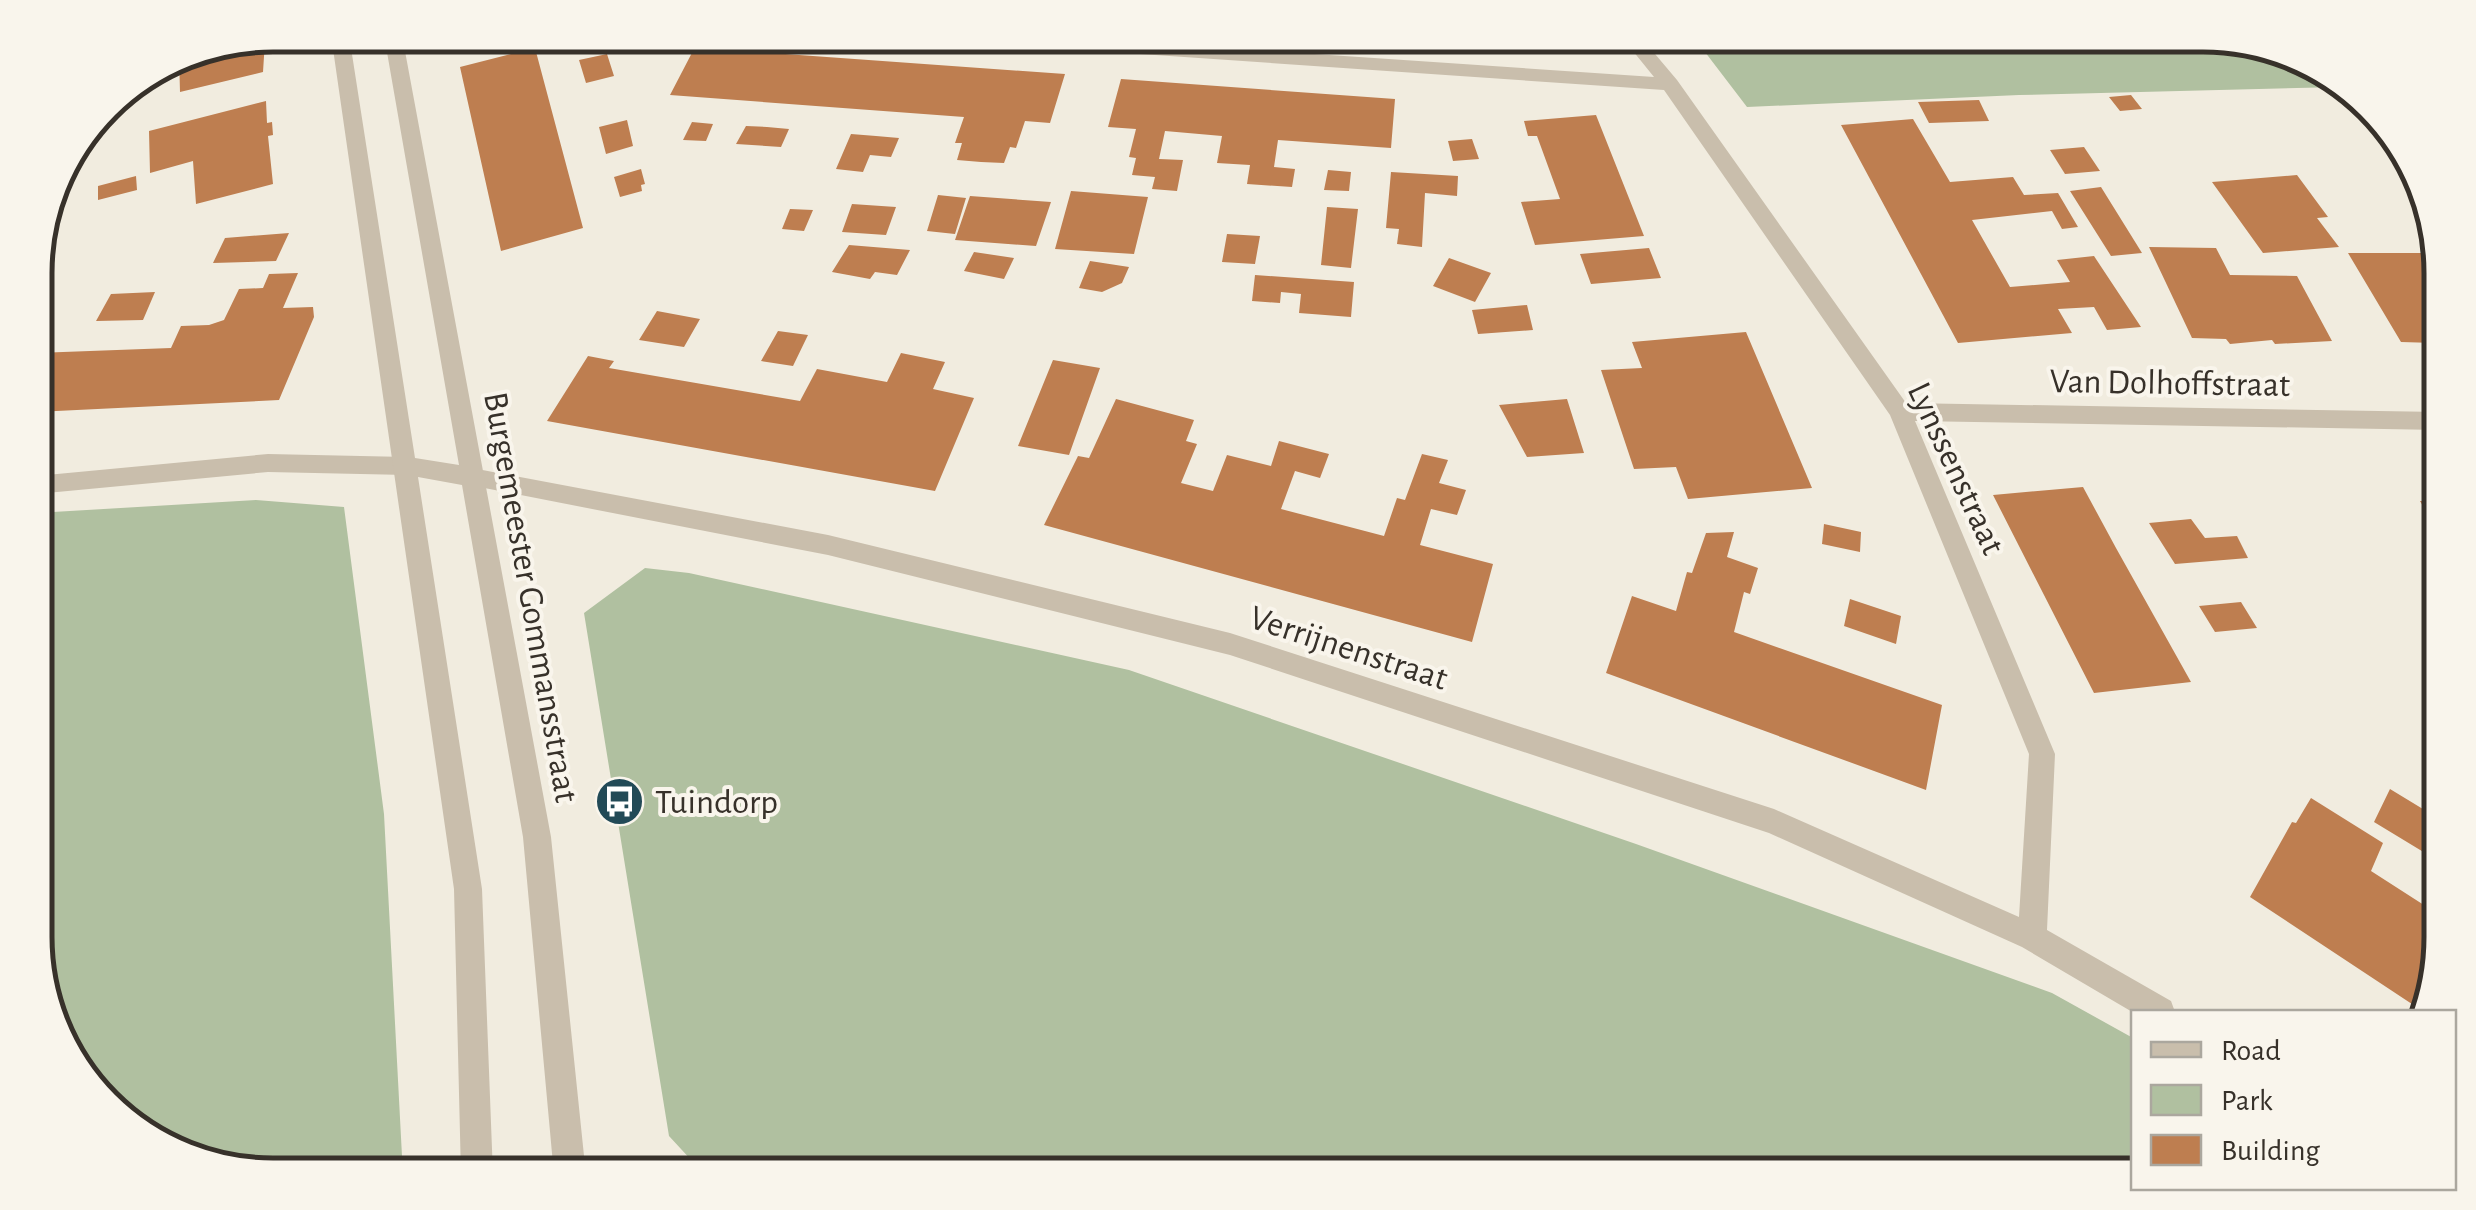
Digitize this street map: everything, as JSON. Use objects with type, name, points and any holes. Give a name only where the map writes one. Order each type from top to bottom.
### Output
[{"type":"street","name":"Lynssenstraat","points":[[1643,52],[1670,84],[1900,412],[2042,754],[2032,937]]},
{"type":"street","points":[[343,53],[468,889],[476,1158]]},
{"type":"street","name":"Burgemeester Gommansstraat","points":[[396,53],[536,837],[568,1158]]},
{"type":"street","points":[[1207,53],[1670,84]]},
{"type":"street","name":"Van Dolhoffstraat","points":[[1900,412],[2424,421]]},
{"type":"street","name":"Verrijnenstraat","points":[[53,483],[268,463],[407,466],[828,545],[1230,644],[1774,822],[2032,937],[2157,1010]]},
{"type":"green space","points":[[1705,52],[2202,52],[2274,64],[2321,87],[2019,95],[1747,107]]},
{"type":"green space","points":[[256,500],[344,507],[384,814],[402,1158],[274,1158],[202,1146],[176,1135],[128,1103],[107,1082],[75,1034],[57,980],[52,936],[53,512]]},
{"type":"green space","points":[[645,568],[689,573],[1129,670],[1636,844],[2052,993],[2131,1037],[2131,1157],[689,1158],[669,1136],[584,613]]},
{"type":"building","points":[[264,53],[263,72],[180,92],[180,74],[189,69],[230,57]]},
{"type":"building","points":[[516,53],[536,53],[583,228],[501,251],[460,67]]},
{"type":"building","points":[[692,53],[774,53],[1065,74],[1050,123],[1025,121],[1016,148],[1010,147],[1004,163],[957,160],[962,143],[955,143],[964,117],[670,95]]},
{"type":"building","points":[[607,54],[614,76],[586,83],[579,60]]},
{"type":"building","points":[[1121,79],[1395,99],[1391,148],[1278,140],[1274,167],[1295,169],[1292,187],[1247,184],[1250,165],[1217,163],[1222,136],[1165,131],[1159,159],[1183,160],[1177,191],[1152,189],[1155,177],[1132,175],[1136,158],[1129,157],[1136,129],[1108,127]]},
{"type":"building","points":[[2131,95],[2142,109],[2120,111],[2109,97]]},
{"type":"building","points":[[1979,100],[1989,121],[1929,123],[1918,102]]},
{"type":"building","points":[[266,101],[267,123],[272,122],[273,135],[268,136],[273,184],[196,204],[193,161],[150,173],[149,131]]},
{"type":"building","points":[[1596,115],[1644,236],[1535,245],[1521,202],[1560,199],[1537,136],[1528,136],[1524,121]]},
{"type":"building","points":[[1913,119],[1950,182],[2013,177],[2024,195],[2058,193],[2078,227],[2062,229],[2052,211],[1972,220],[2010,287],[2070,282],[2057,260],[2094,256],[2141,327],[2107,330],[2094,307],[2058,309],[2072,333],[1958,343],[1841,125]]},
{"type":"building","points":[[627,120],[633,146],[606,154],[599,127]]},
{"type":"building","points":[[692,122],[713,124],[706,141],[683,140]]},
{"type":"building","points":[[746,126],[789,129],[781,147],[736,144]]},
{"type":"building","points":[[851,134],[899,138],[891,157],[870,155],[863,172],[836,169]]},
{"type":"building","points":[[1472,139],[1479,159],[1453,161],[1448,141]]},
{"type":"building","points":[[2084,147],[2100,171],[2065,174],[2050,150]]},
{"type":"building","points":[[641,169],[645,184],[641,185],[642,191],[620,197],[614,177]]},
{"type":"building","points":[[1328,170],[1351,172],[1349,191],[1324,190]]},
{"type":"building","points":[[1391,172],[1458,176],[1457,196],[1425,193],[1422,247],[1397,244],[1399,229],[1386,228]]},
{"type":"building","points":[[2297,175],[2328,217],[2317,218],[2339,247],[2263,253],[2212,182]]},
{"type":"building","points":[[136,176],[137,190],[98,200],[98,186]]},
{"type":"building","points":[[2101,187],[2142,253],[2111,256],[2070,191]]},
{"type":"building","points":[[1071,191],[1148,197],[1134,254],[1055,249]]},
{"type":"building","points":[[938,195],[966,198],[955,234],[927,231]]},
{"type":"building","points":[[970,196],[1051,202],[1036,246],[955,240]]},
{"type":"building","points":[[852,204],[896,207],[886,235],[842,232]]},
{"type":"building","points":[[1327,207],[1358,209],[1351,268],[1321,265]]},
{"type":"building","points":[[790,209],[813,210],[804,231],[782,229]]},
{"type":"building","points":[[289,233],[276,261],[213,263],[225,238]]},
{"type":"building","points":[[1227,234],[1260,236],[1255,264],[1222,262]]},
{"type":"building","points":[[849,245],[910,250],[897,275],[875,272],[870,279],[832,272]]},
{"type":"building","points":[[2149,247],[2216,248],[2230,275],[2297,276],[2332,341],[2230,344],[2226,339],[2192,338]]},
{"type":"building","points":[[1649,248],[1661,278],[1591,284],[1580,254]]},
{"type":"building","points":[[974,252],[1014,258],[1004,279],[964,271]]},
{"type":"building","points":[[2348,253],[2423,253],[2424,343],[2401,342]]},
{"type":"building","points":[[1449,258],[1491,273],[1475,302],[1433,286]]},
{"type":"building","points":[[1090,261],[1129,267],[1122,283],[1102,292],[1079,288]]},
{"type":"building","points":[[298,273],[283,308],[313,307],[314,317],[279,400],[53,411],[53,352],[171,348],[181,326],[224,320],[239,289],[263,288],[269,274]]},
{"type":"building","points":[[1255,275],[1354,282],[1351,317],[1299,313],[1301,294],[1281,292],[1280,303],[1252,301]]},
{"type":"building","points":[[155,292],[143,320],[96,321],[111,294]]},
{"type":"building","points":[[1527,305],[1533,330],[1478,334],[1472,310]]},
{"type":"building","points":[[657,311],[700,319],[684,347],[639,340]]},
{"type":"building","points":[[778,331],[808,335],[793,366],[761,361]]},
{"type":"building","points":[[1746,332],[1812,488],[1688,499],[1676,467],[1634,469],[1601,370],[1642,368],[1632,342]]},
{"type":"building","points":[[901,353],[945,362],[933,389],[974,398],[935,491],[547,421],[588,356],[614,361],[609,368],[800,401],[817,369],[887,382]]},
{"type":"building","points":[[1053,360],[1100,368],[1069,455],[1018,446]]},
{"type":"building","points":[[1116,399],[1194,420],[1186,441],[1197,444],[1181,483],[1213,491],[1227,455],[1271,466],[1279,441],[1329,454],[1320,478],[1295,471],[1281,509],[1384,536],[1397,498],[1405,500],[1422,454],[1448,460],[1439,483],[1466,490],[1457,515],[1431,509],[1420,545],[1493,564],[1472,642],[1044,525],[1078,456],[1089,458]]},
{"type":"building","points":[[1567,399],[1584,453],[1527,457],[1499,405]]},
{"type":"building","points":[[2083,487],[2191,682],[2094,693],[1993,495]]},
{"type":"building","points":[[2191,519],[2205,538],[2237,536],[2248,558],[2175,564],[2149,523]]},
{"type":"building","points":[[1824,524],[1861,532],[1860,552],[1822,544]]},
{"type":"building","points":[[1734,532],[1727,557],[1758,568],[1750,594],[1744,592],[1734,632],[1942,705],[1926,790],[1606,673],[1632,596],[1676,611],[1687,572],[1692,573],[1706,533]]},
{"type":"building","points":[[1850,599],[1901,616],[1896,644],[1844,626]]},
{"type":"building","points":[[2241,602],[2257,628],[2215,632],[2199,606]]},
{"type":"building","points":[[2390,789],[2424,810],[2424,852],[2374,822]]},
{"type":"building","points":[[2311,798],[2383,843],[2371,871],[2424,905],[2423,951],[2413,1005],[2250,897],[2292,822],[2296,823]]},
{"type":"place","name":"Tuindorp","points":[[620,801]]}]
